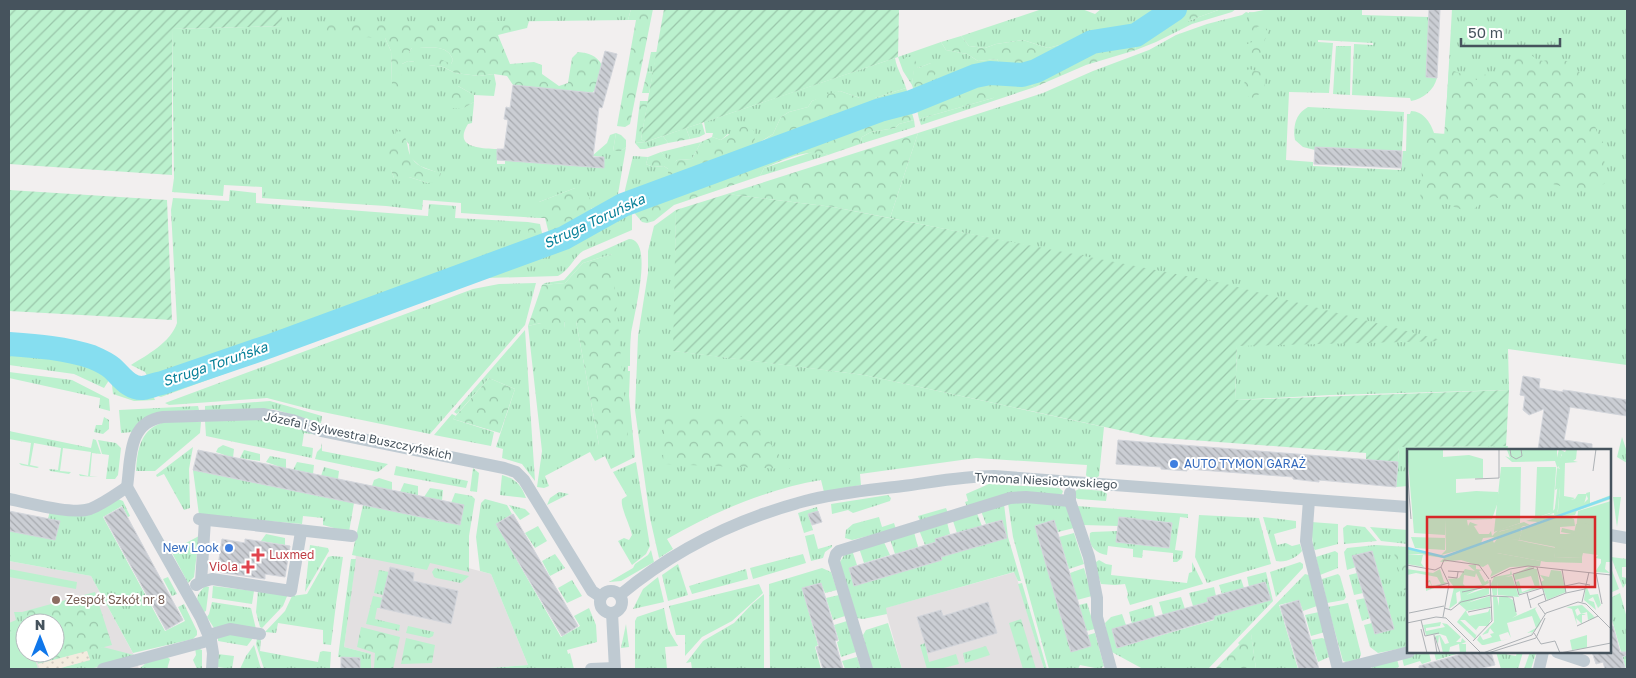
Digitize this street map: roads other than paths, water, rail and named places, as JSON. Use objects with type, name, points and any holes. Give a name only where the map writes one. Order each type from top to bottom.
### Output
[{"type":"street","name":"Józefa i Sylwestra Buszczyńskich","points":[[127,487],[132,448],[137,434],[150,421],[163,417],[264,414],[278,416],[322,431],[504,468],[516,472],[524,480],[592,590],[601,597]]},
{"type":"street","name":"Tymona Niesiołowskiego","points":[[620,595],[660,564],[720,531],[804,501],[975,476],[1407,507]]},
{"type":"street","points":[[1070,482],[1070,502],[1089,557],[1096,590],[1097,617],[1111,669]]},
{"type":"street","points":[[9,499],[68,510],[84,510],[115,496],[127,487],[210,637],[213,653],[212,669]]},
{"type":"street","points":[[867,669],[834,561],[839,550],[1010,498],[1026,497],[1070,502]]},
{"type":"street","points":[[1308,500],[1306,542],[1338,669]]},
{"type":"street","points":[[201,582],[202,520],[352,536]]},
{"type":"street","points":[[186,593],[201,582],[212,579],[291,591],[301,532]]},
{"type":"street","points":[[1611,535],[1627,538]]},
{"type":"street","points":[[609,591],[616,592],[622,600],[621,607],[612,613],[602,608],[600,601],[601,597],[609,591]]},
{"type":"street","points":[[591,669],[615,668],[612,613]]},
{"type":"street","points":[[103,669],[210,637],[230,629],[260,634]]},
{"type":"street","points":[[1342,669],[1407,653]]},
{"type":"street","points":[[1539,669],[1543,653]]},
{"type":"street","points":[[1560,653],[1585,661]]},
{"type":"waterway","name":"Struga Toruńska","points":[[9,344],[61,349],[92,357],[112,368],[126,381],[138,388],[162,383],[270,346],[564,238],[623,205],[880,110],[911,102],[975,76],[990,73],[1022,75],[1036,71],[1092,42],[1136,35],[1175,9]]},
{"type":"place","name":"AUTO TYMON GARAŻ","points":[[1174,464]]},
{"type":"place","name":"New Look","points":[[229,548]]},
{"type":"place","name":"Luxmed","points":[[258,555]]},
{"type":"place","name":"Viola","points":[[248,567]]},
{"type":"place","name":"Zespół Szkół nr 8","points":[[56,600]]}]
